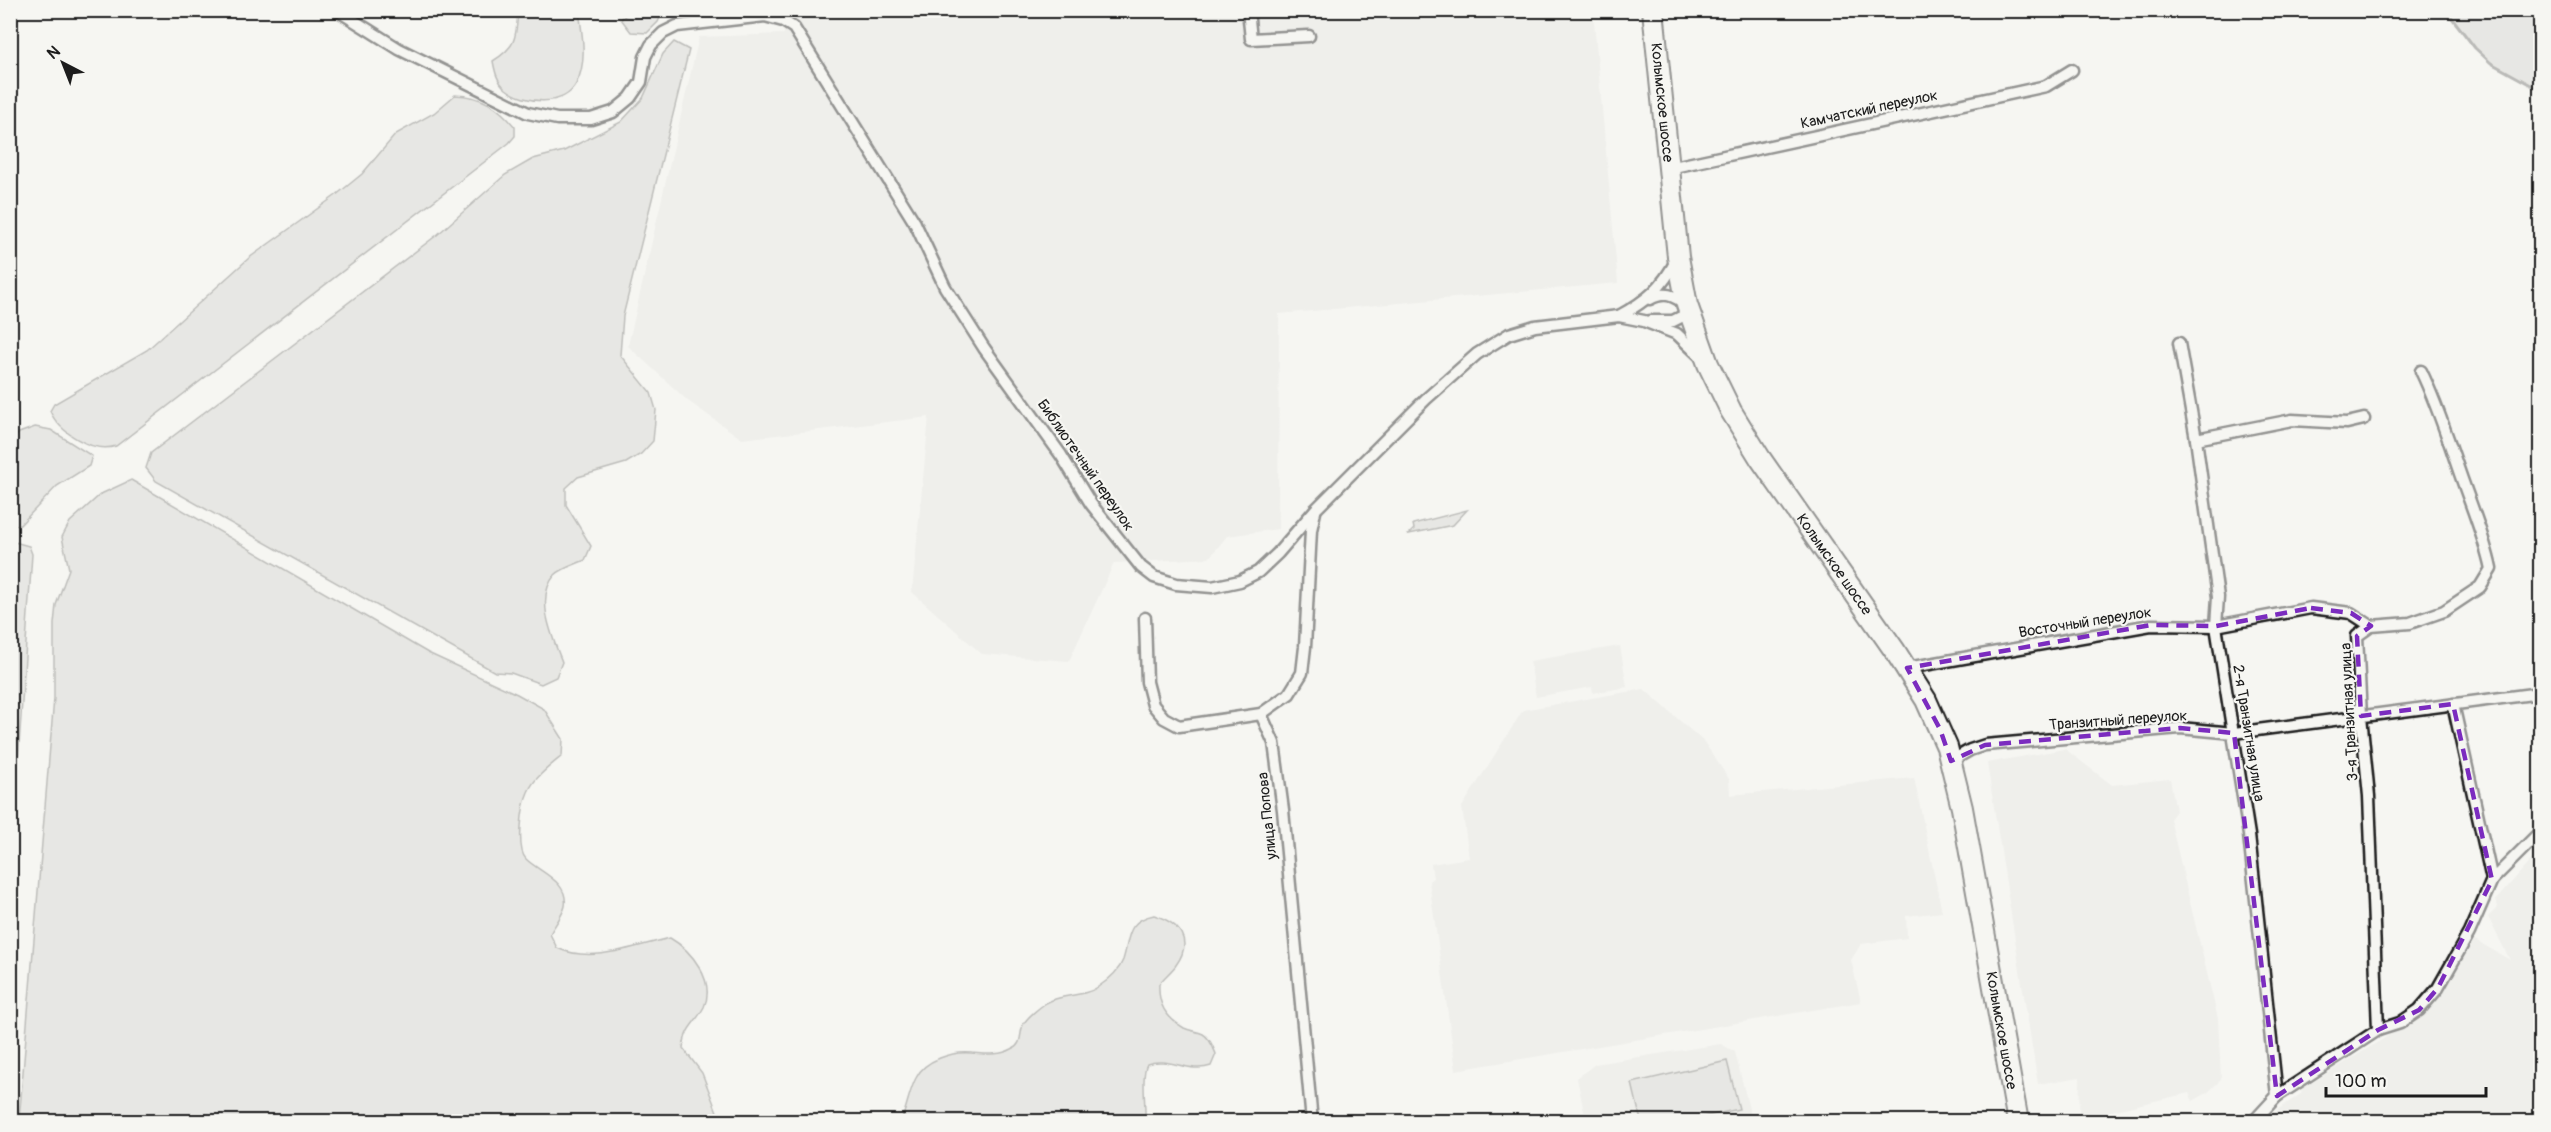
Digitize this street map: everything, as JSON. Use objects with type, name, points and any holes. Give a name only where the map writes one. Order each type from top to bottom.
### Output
[{"type":"highway","name":"Колымское шоссе","points":[[1653,10],[1678,257],[1688,309],[1708,364],[1731,411],[1760,458],[1907,669],[1934,714],[1952,761],[1965,819],[2018,1122]]},
{"type":"street","name":"Библиотечный переулок","points":[[337,10],[399,49],[445,72],[528,113],[557,119],[591,119],[614,112],[630,98],[641,82],[645,57],[651,45],[663,33],[677,26],[765,16],[783,21],[794,28],[915,223],[945,287],[984,348],[1060,454],[1091,504],[1141,567],[1154,577],[1176,584],[1212,587],[1240,581],[1258,572],[1278,554],[1316,509],[1426,399],[1461,367],[1493,342],[1509,334],[1535,326],[1619,316],[1644,321],[1677,334],[1708,364]]},
{"type":"street","points":[[1248,10],[1251,39],[1310,36]]},
{"type":"street","name":"Камчатский переулок","points":[[1669,168],[2046,86],[2072,70]]},
{"type":"street","name":"Библиотечный переулок","points":[[1619,316],[1644,302],[1666,280],[1678,257]]},
{"type":"street","points":[[1644,302],[1661,293],[1675,296],[1688,309],[1673,321],[1644,321]]},
{"type":"street","name":"2-я Транзитная улица","points":[[2179,343],[2196,439],[2218,597],[2216,626],[2249,835],[2277,1096]]},
{"type":"street","points":[[2372,626],[2410,623],[2444,611],[2480,587],[2491,569],[2484,540],[2450,441],[2433,395],[2421,371]]},
{"type":"street","points":[[2196,439],[2292,420],[2347,423],[2364,419]]},
{"type":"street","points":[[1145,618],[1147,682],[1153,705],[1164,718],[1179,726],[1261,714],[1288,694],[1302,673],[1311,530],[1316,509]]},
{"type":"street","name":"Восточный переулок","points":[[1907,669],[2151,625],[2216,626],[2311,608],[2351,613],[2372,626]]},
{"type":"street","name":"3-я Транзитная улица","points":[[2372,626],[2357,636],[2361,716],[2369,796],[2378,1030]]},
{"type":"street","name":"Транзитный переулок","points":[[1952,761],[1970,750],[1985,745],[2180,728],[2234,733],[2541,693]]},
{"type":"street","points":[[2453,705],[2492,880]]},
{"type":"street","name":"улица Попова","points":[[1261,714],[1274,743],[1284,818],[1312,1122]]},
{"type":"street","points":[[2253,1122],[2277,1096],[2378,1030],[2400,1023],[2419,1010],[2438,988],[2469,933],[2492,880],[2541,832]]},
{"type":"highlighted area","points":[[2311,608],[2351,613],[2371,626],[2357,636],[2361,716],[2453,704],[2492,880],[2438,988],[2419,1010],[2378,1030],[2277,1096],[2234,733],[2180,728],[1985,745],[1951,761],[1940,729],[1907,668],[2151,625],[2216,626]]},
{"type":"shaded area","points":[[781,10],[1593,11],[1618,283],[1279,314],[1278,529],[1227,536],[1209,558],[1114,563],[1069,661],[982,654],[912,592],[929,417],[742,439],[688,401],[628,346],[699,37],[784,34]]},
{"type":"shaded area","points":[[518,11],[579,11],[583,48],[582,66],[576,84],[563,97],[543,101],[523,98],[506,89],[498,80],[493,61],[507,51],[514,40]]},
{"type":"shaded area","points":[[631,11],[663,11],[658,22],[647,33],[631,32],[621,19]]},
{"type":"shaded area","points":[[2446,11],[2540,11],[2540,90],[2491,63],[2475,48]]},
{"type":"shaded area","points":[[674,42],[689,50],[623,316],[620,355],[651,393],[656,410],[653,441],[641,454],[626,463],[578,477],[566,488],[566,505],[591,546],[585,560],[555,575],[546,595],[547,618],[562,662],[556,677],[541,684],[511,673],[495,672],[156,481],[146,468],[151,453],[437,235],[505,175],[533,159],[564,151],[621,122],[643,98],[663,54]]},
{"type":"shaded area","points":[[455,95],[482,100],[496,108],[515,127],[515,136],[509,143],[116,446],[107,448],[87,444],[69,433],[54,419],[50,411],[54,404],[147,350],[249,258],[362,174],[396,134],[434,113]]},
{"type":"shaded area","points":[[35,427],[51,430],[92,456],[89,466],[57,486],[20,525],[11,525],[11,442],[19,433]]},
{"type":"shaded area","points":[[131,480],[428,653],[544,709],[563,739],[562,756],[538,777],[528,792],[522,816],[521,846],[526,859],[552,878],[565,897],[564,909],[550,934],[557,948],[584,954],[613,952],[670,938],[686,950],[704,977],[707,997],[701,1013],[686,1034],[683,1048],[702,1073],[722,1121],[19,1121],[54,698],[54,624],[56,605],[69,569],[62,537],[70,522],[101,494]]},
{"type":"shaded area","points":[[1467,510],[1453,525],[1409,534],[1414,529],[1413,524]]},
{"type":"shaded area","points":[[11,541],[29,546],[32,554],[11,864]]},
{"type":"shaded area","points":[[1620,646],[1627,687],[1593,693],[1592,687],[1536,697],[1530,661]]},
{"type":"shaded area","points":[[1644,689],[1704,742],[1729,779],[1730,795],[1914,778],[1942,912],[1906,916],[1907,938],[1861,944],[1851,960],[1861,1002],[1456,1070],[1429,881],[1433,878],[1431,864],[1469,858],[1462,807],[1523,710]]},
{"type":"shaded area","points":[[2065,749],[2112,785],[2170,779],[2176,811],[2170,819],[2218,1019],[2221,1080],[2207,1093],[2193,1101],[2189,1093],[2107,1112],[2108,1121],[2079,1121],[2080,1077],[2038,1084],[1987,763]]},
{"type":"shaded area","points":[[2540,850],[2540,1121],[2264,1122],[2265,1118],[2301,1094],[2302,1089],[2422,1015],[2475,940],[2510,960],[2488,917],[2498,907],[2496,900]]},
{"type":"shaded area","points":[[1154,915],[1163,918],[1177,928],[1184,940],[1181,956],[1174,968],[1159,984],[1161,1004],[1167,1015],[1177,1024],[1205,1036],[1216,1054],[1211,1066],[1203,1068],[1163,1062],[1147,1064],[1144,1083],[1145,1121],[901,1121],[914,1083],[925,1066],[948,1055],[998,1054],[1015,1047],[1019,1042],[1025,1022],[1043,1005],[1052,1000],[1092,990],[1112,975],[1123,960],[1133,926]]},
{"type":"shaded area","points":[[1721,1044],[1735,1052],[1752,1121],[1586,1121],[1577,1078],[1595,1064]]},
{"type":"shaded area","points":[[1727,1061],[1739,1109],[1684,1121],[1641,1121],[1632,1083]]},
{"type":"waterway","points":[[2446,10],[2475,48],[2491,63],[2540,90]]}]
